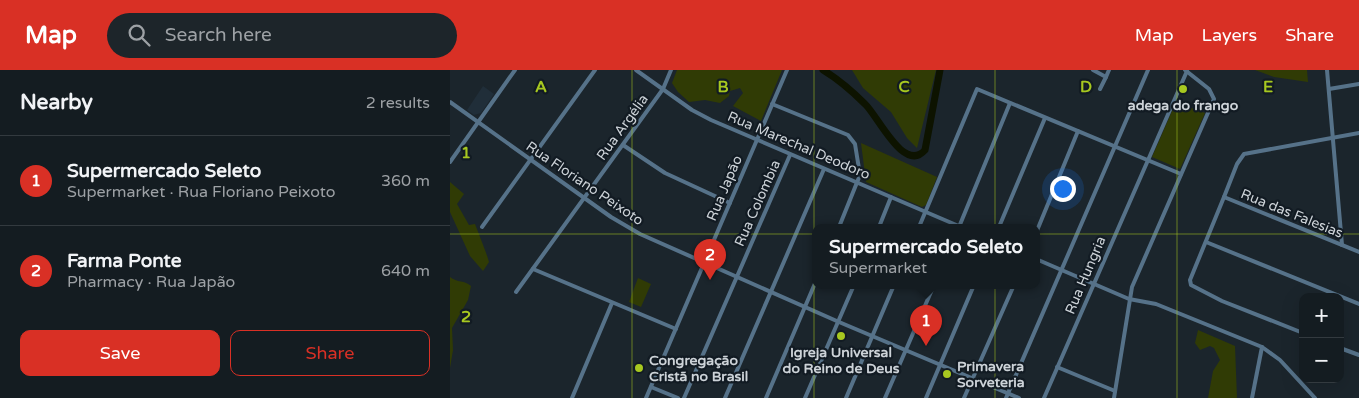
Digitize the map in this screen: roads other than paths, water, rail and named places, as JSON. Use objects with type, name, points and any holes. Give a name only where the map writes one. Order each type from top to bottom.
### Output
[{"type":"street","points":[[450,162],[515,70]]},
{"type":"street","points":[[482,227],[595,70]]},
{"type":"street","name":"Rua Marechal Deodoro","points":[[636,70],[692,110],[790,155],[858,182],[953,224]]},
{"type":"street","name":"Rua Argélia","points":[[516,292],[663,89],[671,70]]},
{"type":"street","name":"Rua Japão","points":[[646,398],[787,70]]},
{"type":"street","points":[[1093,70],[1106,77]]},
{"type":"street","points":[[1100,89],[1109,70]]},
{"type":"street","points":[[1006,398],[1113,147],[1148,70]]},
{"type":"street","points":[[1327,70],[1342,245]]},
{"type":"street","points":[[1114,398],[1129,299],[1213,103],[1214,96],[1186,71]]},
{"type":"street","name":"Rua Hungria","points":[[1044,398],[1186,71]]},
{"type":"street","points":[[1329,89],[1359,84]]},
{"type":"street","points":[[920,224],[975,92],[980,89],[1113,147],[1181,174]]},
{"type":"street","name":"Rua Floriano Peixoto","points":[[450,102],[584,198],[635,231],[839,322],[1019,398]]},
{"type":"street","points":[[961,224],[1010,103]]},
{"type":"street","points":[[772,104],[851,138],[855,144],[860,168],[858,182],[840,224]]},
{"type":"street","points":[[1000,224],[1045,118]]},
{"type":"street","points":[[1040,224],[1078,131]]},
{"type":"street","points":[[1224,197],[1239,159],[1244,154],[1359,133]]},
{"type":"street","points":[[623,145],[665,173],[730,202]]},
{"type":"street","name":"Rua Colombia","points":[[684,398],[790,155]]},
{"type":"street","points":[[725,398],[824,169]]},
{"type":"street","points":[[880,224],[891,197]]},
{"type":"street","name":"Rua das Falesias","points":[[1299,332],[1222,301],[1190,285],[1190,280],[1224,197],[1359,252]]},
{"type":"street","points":[[1206,242],[1359,304]]},
{"type":"street","points":[[1040,261],[1129,299],[1156,304],[1262,347],[1280,360],[1315,398]]},
{"type":"street","points":[[533,269],[676,329]]},
{"type":"street","points":[[766,398],[813,289]]},
{"type":"street","points":[[805,398],[852,289]]},
{"type":"street","points":[[846,398],[892,289]]},
{"type":"street","points":[[885,398],[932,289]]},
{"type":"street","points":[[926,398],[972,289]]},
{"type":"street","points":[[964,398],[1012,289]]},
{"type":"street","points":[[572,398],[612,303]]},
{"type":"street","points":[[1252,398],[1262,347]]},
{"type":"street","points":[[1344,349],[1359,355]]},
{"type":"street","points":[[1058,367],[1115,391]]},
{"type":"street","points":[[651,387],[678,398]]},
{"type":"waterway","points":[[823,70],[865,104],[892,140],[909,155],[917,155],[925,150],[940,70]]},
{"type":"place","name":"adega do frango","points":[[1183,89]]},
{"type":"place","name":"Farma Ponte","points":[[710,280]]},
{"type":"place","name":"Igreja Universal do Reino de Deus","points":[[841,336]]},
{"type":"place","name":"Supermercado Seleto","points":[[926,346]]},
{"type":"place","name":"Congregação Cristã no Brasil","points":[[639,368]]},
{"type":"place","name":"Primavera Sorveteria","points":[[947,374]]}]
